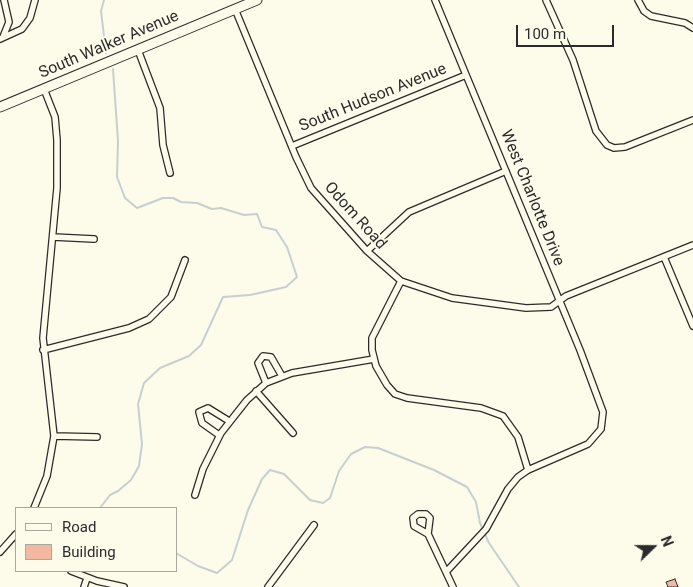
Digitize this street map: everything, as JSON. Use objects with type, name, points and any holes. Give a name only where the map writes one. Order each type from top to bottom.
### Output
[{"type":"main road","name":"South Walker Avenue","points":[[0,107],[257,0]]},
{"type":"street","points":[[1,38],[9,22],[4,0]]},
{"type":"street","points":[[1,38],[16,32],[26,23],[35,0]]},
{"type":"street","name":"West Charlotte Drive","points":[[435,0],[602,407],[601,429],[595,439],[574,452],[528,470]]},
{"type":"street","points":[[546,0],[573,60],[596,132],[607,145],[625,147],[693,120]]},
{"type":"street","points":[[638,0],[644,11],[651,16],[685,23],[693,28]]},
{"type":"street","name":"Odom Road","points":[[235,9],[292,146],[315,193],[367,250],[401,281],[452,298],[508,306],[551,307],[566,296],[693,245]]},
{"type":"street","points":[[138,50],[160,108],[163,146],[170,173]]},
{"type":"street","name":"South Hudson Avenue","points":[[292,146],[466,75]]},
{"type":"street","points":[[34,507],[47,476],[54,436],[53,410],[44,350],[44,313],[57,188],[56,127],[52,108],[44,88]]},
{"type":"street","points":[[367,250],[409,212],[506,171]]},
{"type":"street","points":[[53,237],[94,240]]},
{"type":"street","points":[[664,257],[693,326]]},
{"type":"street","points":[[44,350],[130,328],[149,319],[171,296],[185,260]]},
{"type":"street","points":[[401,281],[374,330],[372,344],[374,359],[387,385],[400,396],[481,408],[503,416],[518,438],[528,470],[518,477],[508,489],[493,518],[479,538],[446,572]]},
{"type":"street","points":[[266,383],[258,362],[263,356],[271,356],[282,376]]},
{"type":"street","points":[[195,495],[202,469],[219,435],[228,421],[266,383],[282,376],[374,359]]},
{"type":"street","points":[[256,391],[294,433]]},
{"type":"street","points":[[219,435],[202,424],[199,412],[208,408],[228,421]]},
{"type":"street","points":[[54,436],[97,437]]},
{"type":"street","points":[[268,587],[314,525]]},
{"type":"street","points":[[428,534],[452,587]]},
{"type":"street","points":[[0,552],[15,535]]},
{"type":"street","points":[[74,572],[87,578],[124,587]]},
{"type":"street","points":[[84,587],[87,578]]},
{"type":"building","points":[[675,579],[678,587],[668,587],[666,582]]},
{"type":"waterway","points":[[104,0],[101,11],[106,53]]},
{"type":"waterway","points":[[101,507],[110,495],[131,480],[139,466],[142,444],[138,404],[144,383],[160,368],[189,356],[201,345],[223,297],[250,295],[286,287],[297,277],[287,247],[276,230],[262,227],[257,214],[244,215],[221,208],[212,209],[197,203],[181,202],[173,198],[163,198],[137,208],[125,198],[117,177],[118,141],[113,69]]},
{"type":"waterway","points":[[178,554],[198,566],[217,573],[232,560],[248,510],[262,479],[270,470],[284,474],[310,500],[323,503],[330,498],[339,471],[351,454],[365,447],[378,448],[434,470],[467,487],[476,502],[480,523],[489,543],[519,587]]}]
